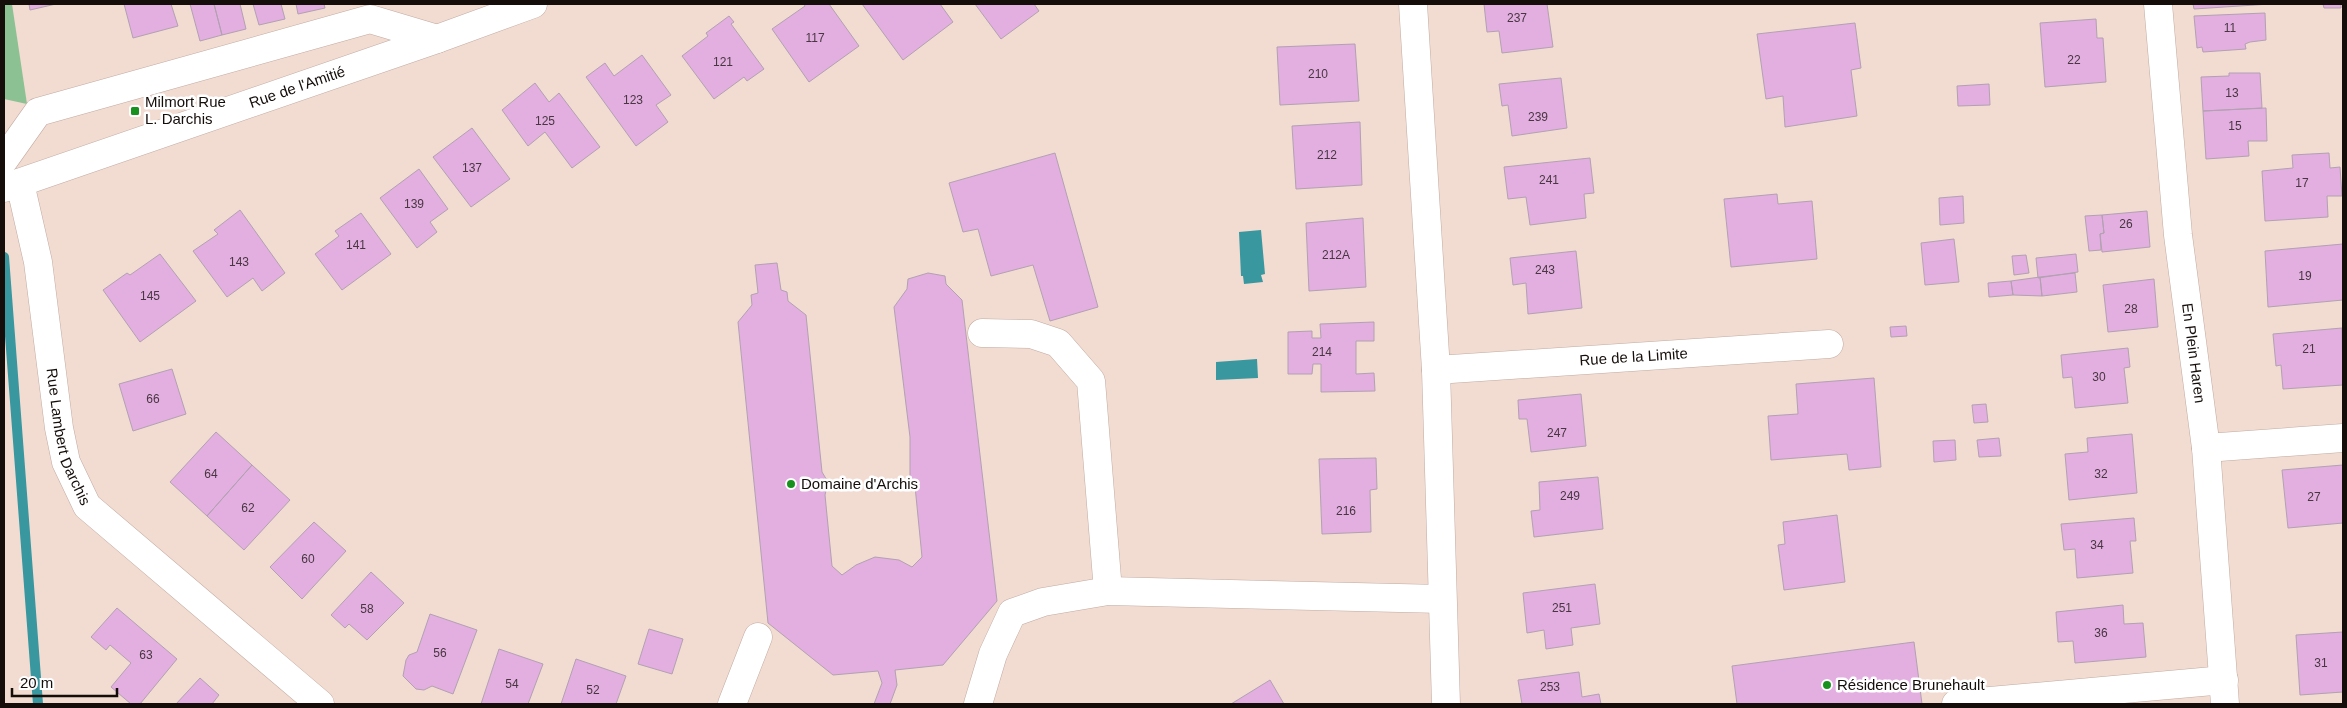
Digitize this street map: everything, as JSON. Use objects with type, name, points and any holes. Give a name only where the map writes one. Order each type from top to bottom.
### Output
[{"type":"street","name":"Rue de l'Amitié","points":[[12,185],[437,40],[533,4]]},
{"type":"street","points":[[1413,4],[1436,370],[1446,704]]},
{"type":"street","name":"En Plein Haren","points":[[2158,4],[2178,235],[2206,448],[2224,692]]},
{"type":"street","points":[[4,160],[38,112],[370,19],[437,40]]},
{"type":"street","name":"Rue Lambert Darchis","points":[[12,185],[38,262],[59,428],[66,462],[87,506],[320,704]]},
{"type":"street","points":[[982,333],[1031,334],[1058,343],[1091,381],[1108,591]]},
{"type":"street","name":"Rue de la Limite","points":[[1436,370],[1829,344]]},
{"type":"street","points":[[2206,448],[2343,438]]},
{"type":"street","points":[[979,704],[993,654],[1012,613],[1043,602],[1108,591],[1442,599]]},
{"type":"street","points":[[732,704],[758,637]]},
{"type":"street","points":[[1956,704],[2224,692]]},
{"type":"green space","points":[[4,4],[12,4],[27,104],[4,99]]},
{"type":"water","points":[[1261,230],[1265,274],[1261,275],[1263,282],[1244,284],[1243,276],[1241,276],[1239,232]]},
{"type":"water","points":[[1257,359],[1258,378],[1216,380],[1216,362]]},
{"type":"building","points":[[29,4],[56,4],[30,10]]},
{"type":"building","points":[[124,4],[171,4],[178,26],[133,38]]},
{"type":"building","points":[[190,4],[214,4],[222,35],[200,41]]},
{"type":"building","points":[[214,4],[240,4],[246,29],[222,35]]},
{"type":"building","points":[[253,4],[281,4],[285,19],[259,25]]},
{"type":"building","points":[[296,4],[324,4],[325,8],[298,14]]},
{"type":"building","points":[[804,4],[829,4],[859,46],[809,82],[772,29],[805,6]]},
{"type":"building","points":[[862,4],[940,4],[953,22],[903,60]]},
{"type":"building","points":[[975,4],[1034,4],[1039,11],[1001,39]]},
{"type":"building","points":[[1484,4],[1547,4],[1553,47],[1502,53],[1499,31],[1487,32]]},
{"type":"building","points":[[2193,4],[2270,4],[2194,9]]},
{"type":"building","points":[[2323,4],[2341,4],[2341,8],[2324,8]]},
{"type":"building","points":[[2265,13],[2266,40],[2245,44],[2246,49],[2203,52],[2202,47],[2197,48],[2194,16]]},
{"type":"building","points":[[729,16],[734,22],[731,24],[764,69],[747,81],[744,77],[714,99],[682,56],[708,36],[706,33]]},
{"type":"building","points":[[2096,19],[2097,38],[2103,38],[2106,82],[2045,87],[2040,23]]},
{"type":"building","points":[[1855,23],[1861,68],[1851,70],[1857,116],[1785,127],[1783,96],[1766,99],[1757,34]]},
{"type":"building","points":[[1355,44],[1359,101],[1280,105],[1277,47]]},
{"type":"building","points":[[642,55],[671,95],[656,105],[668,122],[636,146],[586,77],[605,63],[614,76]]},
{"type":"building","points":[[2229,73],[2260,73],[2262,108],[2203,111],[2201,77],[2229,76]]},
{"type":"building","points":[[1561,78],[1567,128],[1512,136],[1508,105],[1502,106],[1499,84]]},
{"type":"building","points":[[535,83],[549,102],[559,93],[600,147],[572,168],[545,132],[528,146],[502,110]]},
{"type":"building","points":[[1989,84],[1990,105],[1958,106],[1957,86]]},
{"type":"building","points":[[2266,108],[2267,141],[2248,141],[2249,156],[2206,159],[2203,111]]},
{"type":"building","points":[[1360,122],[1362,185],[1296,189],[1292,126]]},
{"type":"building","points":[[472,128],[510,179],[471,207],[433,157]]},
{"type":"building","points":[[1055,153],[1098,307],[1050,321],[1033,265],[991,276],[978,229],[963,232],[949,183]]},
{"type":"building","points":[[2329,153],[2330,168],[2340,167],[2342,196],[2327,196],[2328,217],[2265,221],[2262,171],[2293,168],[2292,155]]},
{"type":"building","points":[[1590,158],[1594,193],[1584,194],[1586,218],[1530,225],[1526,197],[1508,199],[1504,167]]},
{"type":"building","points":[[419,169],[448,209],[430,222],[437,232],[417,248],[380,198]]},
{"type":"building","points":[[1777,194],[1778,204],[1812,201],[1817,259],[1731,267],[1724,199]]},
{"type":"building","points":[[1963,196],[1964,223],[1940,225],[1939,198]]},
{"type":"building","points":[[240,210],[285,273],[262,291],[253,278],[227,297],[193,251],[218,234],[214,230]]},
{"type":"building","points":[[2147,211],[2150,247],[2102,252],[2100,234],[2104,233],[2102,215]]},
{"type":"building","points":[[361,213],[391,254],[342,290],[315,254],[339,236],[335,231]]},
{"type":"building","points":[[2102,215],[2104,233],[2100,234],[2101,250],[2089,251],[2085,216]]},
{"type":"building","points":[[1363,218],[1366,287],[1309,291],[1306,223]]},
{"type":"building","points":[[1954,239],[1959,282],[1925,285],[1921,243]]},
{"type":"building","points":[[2343,244],[2343,300],[2268,307],[2265,251]]},
{"type":"building","points":[[1576,251],[1582,308],[1528,314],[1526,283],[1513,285],[1510,258]]},
{"type":"building","points":[[160,254],[196,301],[140,342],[103,290],[127,273],[130,275]]},
{"type":"building","points":[[2076,254],[2078,272],[2038,278],[2036,258]]},
{"type":"building","points":[[2026,255],[2029,273],[2014,275],[2012,256]]},
{"type":"building","name":"Domaine d'Archis","points":[[777,263],[781,290],[787,292],[788,301],[806,315],[822,472],[828,482],[825,495],[832,566],[842,575],[856,565],[875,557],[899,560],[912,567],[922,557],[915,486],[910,476],[910,437],[894,307],[907,289],[908,279],[928,273],[945,276],[946,284],[962,300],[997,601],[943,665],[895,670],[897,685],[890,704],[874,704],[882,683],[878,671],[833,675],[768,623],[738,322],[752,305],[751,295],[758,293],[755,265]]},
{"type":"building","points":[[2075,273],[2077,292],[2042,296],[2040,277]]},
{"type":"building","points":[[2040,277],[2042,296],[2013,295],[2011,281]]},
{"type":"building","points":[[2154,279],[2158,327],[2108,332],[2103,285]]},
{"type":"building","points":[[2011,281],[2013,295],[1989,297],[1988,283]]},
{"type":"building","points":[[1374,322],[1374,341],[1356,341],[1356,374],[1374,373],[1375,391],[1321,392],[1321,364],[1313,364],[1312,374],[1288,374],[1288,332],[1312,331],[1312,338],[1321,338],[1320,324]]},
{"type":"building","points":[[1906,326],[1907,336],[1891,337],[1890,327]]},
{"type":"building","points":[[2342,328],[2343,385],[2283,389],[2281,365],[2276,366],[2273,334]]},
{"type":"building","points":[[2128,348],[2130,367],[2124,368],[2128,403],[2075,408],[2072,377],[2063,378],[2061,355]]},
{"type":"building","points":[[172,369],[186,414],[133,431],[119,384]]},
{"type":"building","points":[[1874,378],[1881,467],[1849,470],[1847,454],[1771,460],[1768,416],[1798,414],[1796,384]]},
{"type":"building","points":[[1581,394],[1586,446],[1531,452],[1527,419],[1519,419],[1518,400]]},
{"type":"building","points":[[1986,404],[1988,422],[1974,423],[1972,405]]},
{"type":"building","points":[[216,432],[252,465],[207,516],[170,482]]},
{"type":"building","points":[[2132,434],[2137,493],[2069,500],[2065,454],[2088,452],[2087,438]]},
{"type":"building","points":[[1999,438],[2001,456],[1979,457],[1977,440]]},
{"type":"building","points":[[1955,440],[1956,460],[1934,462],[1933,441]]},
{"type":"building","points":[[1376,458],[1377,489],[1370,490],[1371,532],[1322,534],[1319,459]]},
{"type":"building","points":[[252,465],[290,500],[244,550],[207,516]]},
{"type":"building","points":[[2343,465],[2343,523],[2288,528],[2282,470]]},
{"type":"building","points":[[1598,477],[1603,529],[1534,537],[1531,511],[1540,510],[1539,482]]},
{"type":"building","points":[[1837,515],[1845,582],[1784,590],[1778,545],[1785,544],[1783,522]]},
{"type":"building","points":[[2134,518],[2136,541],[2130,541],[2133,573],[2077,578],[2075,549],[2064,550],[2061,524]]},
{"type":"building","points":[[314,522],[346,551],[302,599],[270,567]]},
{"type":"building","points":[[371,572],[404,603],[367,640],[349,624],[345,628],[331,615]]},
{"type":"building","points":[[1595,584],[1600,624],[1571,628],[1573,645],[1546,649],[1544,630],[1527,633],[1523,593]]},
{"type":"building","points":[[2123,605],[2124,624],[2143,623],[2146,657],[2075,663],[2073,641],[2058,642],[2056,612]]},
{"type":"building","points":[[117,608],[177,659],[140,704],[131,704],[111,687],[131,663],[110,645],[106,650],[91,637]]},
{"type":"building","points":[[430,614],[477,630],[453,694],[432,686],[424,690],[416,689],[403,676],[406,660],[409,655],[417,652]]},
{"type":"building","points":[[649,629],[683,639],[672,674],[638,664]]},
{"type":"building","points":[[2343,632],[2343,692],[2300,695],[2296,635]]},
{"type":"building","name":"Résidence Brunehault","points":[[1914,642],[1922,704],[1737,704],[1732,666]]},
{"type":"building","points":[[499,649],[543,664],[528,704],[481,704]]},
{"type":"building","points":[[576,659],[626,676],[616,704],[561,704]]},
{"type":"building","points":[[1579,672],[1582,697],[1599,694],[1601,704],[1522,704],[1518,680]]},
{"type":"building","points":[[200,678],[219,695],[212,704],[176,704]]},
{"type":"building","points":[[1270,680],[1284,704],[1231,704]]},
{"type":"waterway","points":[[4,257],[38,704]]},
{"type":"place","name":"Milmort Rue L. Darchis","points":[[135,111]]},
{"type":"place","name":"Domaine d'Archis","points":[[791,484]]},
{"type":"place","name":"Résidence Brunehault","points":[[1827,685]]}]
